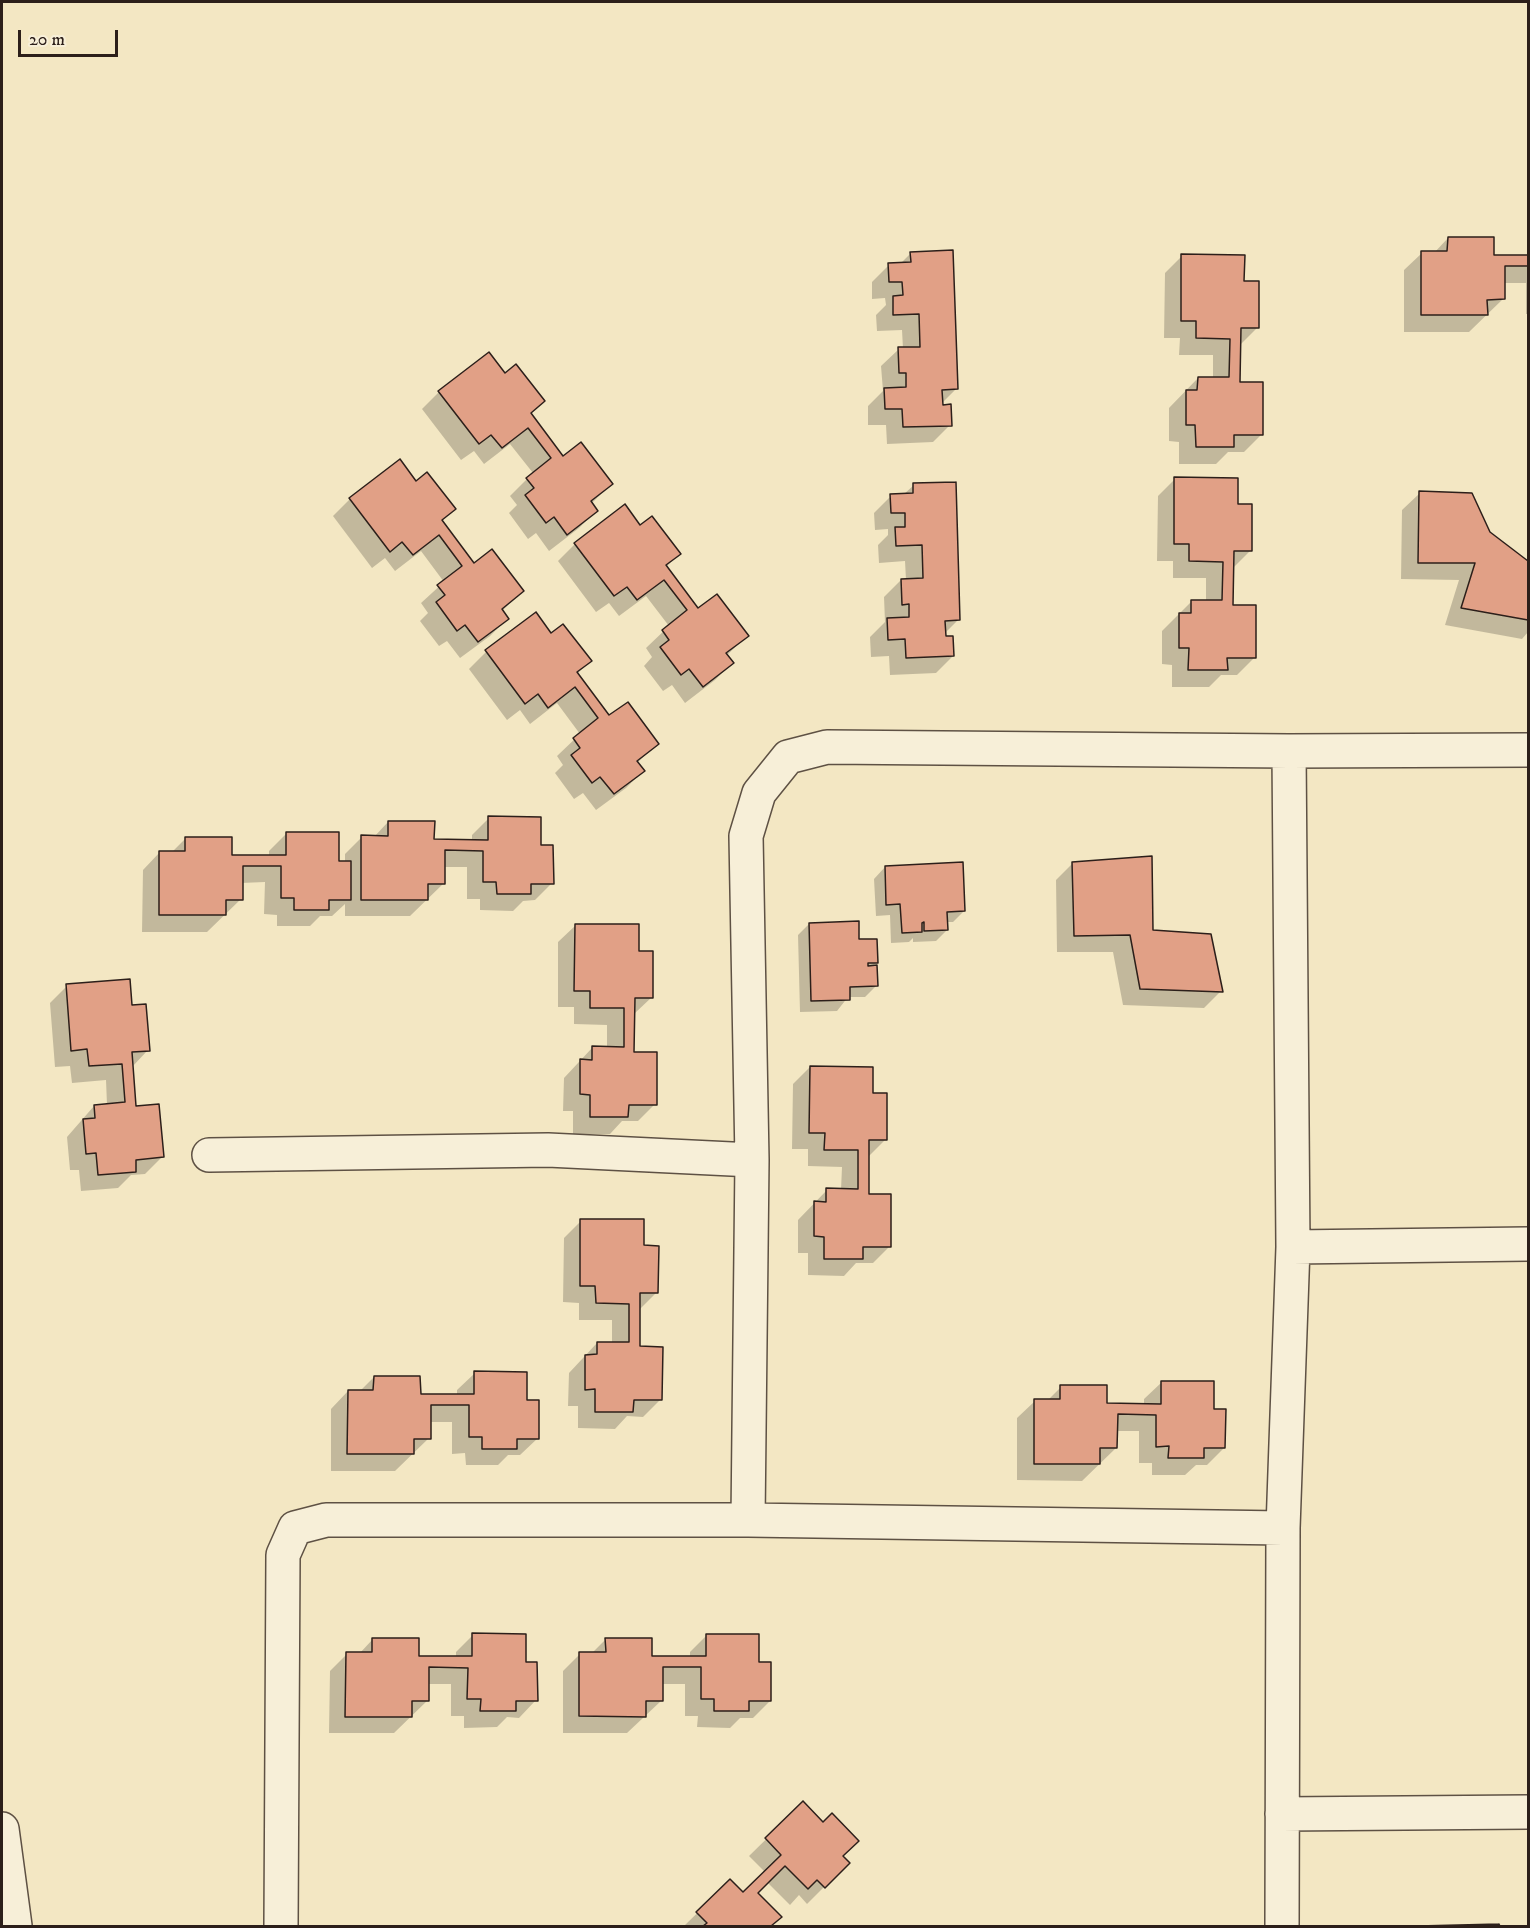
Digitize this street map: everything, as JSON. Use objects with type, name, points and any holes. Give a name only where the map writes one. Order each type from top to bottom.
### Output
[{"type":"street","points":[[748,1520],[752,1160],[746,836],[759,793],[788,757],[827,747],[1289,751],[1528,750]]},
{"type":"street","points":[[1282,1926],[1283,1528],[1293,1247],[1289,751]]},
{"type":"street","points":[[209,1155],[548,1150],[752,1160]]},
{"type":"street","points":[[1293,1247],[1528,1244]]},
{"type":"street","points":[[281,1926],[283,1555],[295,1528],[326,1520],[748,1520],[1283,1528]]},
{"type":"street","points":[[1282,1814],[1528,1812]]},
{"type":"street","points":[[2,1829],[6,1891],[15,1926]]},
{"type":"building","points":[[1448,237],[1494,237],[1494,255],[1528,255],[1528,266],[1505,266],[1505,299],[1487,300],[1488,315],[1421,315],[1421,251],[1447,251]]},
{"type":"building","points":[[953,250],[958,389],[942,390],[943,405],[951,404],[952,426],[903,427],[902,409],[885,409],[884,388],[906,387],[906,373],[899,373],[898,347],[920,347],[919,314],[893,315],[893,296],[903,295],[902,282],[889,282],[888,263],[911,262],[910,252]]},
{"type":"building","points":[[1181,254],[1245,255],[1244,281],[1259,281],[1259,328],[1241,328],[1240,382],[1263,382],[1263,435],[1234,435],[1234,447],[1196,447],[1195,425],[1186,425],[1186,390],[1197,390],[1198,377],[1229,377],[1230,339],[1196,338],[1196,321],[1181,321]]},
{"type":"building","points":[[489,352],[505,373],[516,364],[545,401],[531,413],[563,456],[581,442],[613,484],[591,501],[598,511],[567,535],[554,517],[546,523],[525,495],[534,488],[526,478],[551,458],[528,428],[502,448],[491,435],[479,444],[438,391]]},
{"type":"building","points":[[400,459],[416,481],[427,472],[456,509],[442,520],[474,563],[492,549],[524,591],[502,609],[509,619],[478,642],[465,625],[457,631],[436,602],[445,595],[437,585],[462,566],[439,535],[413,555],[402,542],[390,552],[349,498]]},
{"type":"building","points":[[1174,477],[1238,478],[1238,504],[1252,504],[1252,551],[1234,551],[1233,605],[1256,605],[1256,658],[1227,658],[1228,670],[1188,670],[1189,648],[1179,648],[1179,613],[1191,613],[1191,600],[1222,600],[1223,562],[1189,561],[1189,544],[1174,544]]},
{"type":"building","points":[[956,482],[960,620],[945,621],[946,636],[953,636],[954,656],[906,658],[905,639],[888,640],[887,618],[909,617],[909,604],[902,605],[901,579],[923,578],[922,545],[896,546],[895,527],[905,527],[905,513],[891,513],[890,494],[913,493],[913,483]]},
{"type":"building","points":[[1419,491],[1472,493],[1490,532],[1528,561],[1528,620],[1461,608],[1475,563],[1418,563]]},
{"type":"building","points":[[625,504],[640,525],[652,516],[681,554],[666,565],[698,608],[717,594],[749,636],[726,653],[734,663],[703,687],[689,669],[681,675],[660,647],[669,640],[662,630],[687,610],[664,580],[637,600],[627,587],[614,596],[574,543]]},
{"type":"building","points":[[536,612],[551,633],[563,624],[592,661],[577,672],[609,715],[628,702],[659,744],[637,761],[645,771],[614,794],[600,777],[592,783],[571,755],[580,748],[573,738],[598,718],[575,687],[548,708],[538,694],[525,704],[485,650]]},
{"type":"building","points":[[488,816],[541,817],[541,845],[553,845],[554,884],[531,884],[531,894],[497,894],[496,882],[483,882],[483,851],[445,850],[445,884],[428,884],[428,900],[361,900],[361,835],[388,836],[388,821],[435,821],[434,839],[488,840]]},
{"type":"building","points":[[286,832],[339,832],[339,861],[351,861],[351,900],[329,900],[329,910],[294,910],[294,898],[281,898],[281,866],[243,866],[243,900],[226,900],[226,915],[159,915],[159,851],[185,851],[185,837],[232,837],[232,855],[286,855]]},
{"type":"building","points":[[1152,856],[1153,930],[1211,934],[1223,992],[1140,989],[1130,935],[1074,936],[1072,862]]},
{"type":"building","points":[[963,862],[965,911],[947,912],[948,930],[924,931],[924,922],[922,932],[902,933],[900,904],[886,905],[885,866]]},
{"type":"building","points":[[859,921],[859,939],[877,939],[878,963],[868,963],[868,966],[877,965],[878,986],[850,987],[850,1000],[811,1001],[809,923]]},
{"type":"building","points":[[575,924],[639,924],[639,951],[653,951],[653,998],[635,998],[634,1052],[657,1052],[657,1105],[629,1105],[628,1117],[590,1117],[590,1095],[580,1094],[580,1059],[592,1060],[592,1046],[624,1047],[624,1008],[590,1008],[590,991],[574,991]]},
{"type":"building","points":[[130,979],[132,1005],[146,1004],[150,1051],[132,1052],[136,1106],[159,1104],[164,1157],[136,1160],[136,1172],[98,1175],[96,1153],[86,1154],[83,1119],[95,1118],[94,1105],[125,1102],[122,1064],[89,1066],[87,1049],[71,1051],[66,984]]},
{"type":"building","points":[[810,1066],[873,1067],[873,1093],[887,1093],[887,1140],[869,1140],[869,1194],[891,1194],[891,1247],[863,1247],[863,1259],[824,1259],[824,1237],[814,1236],[814,1201],[826,1202],[826,1188],[858,1189],[858,1150],[824,1150],[825,1133],[809,1133]]},
{"type":"building","points":[[580,1219],[644,1219],[644,1245],[659,1246],[658,1293],[640,1293],[640,1346],[663,1347],[662,1400],[634,1400],[633,1412],[595,1412],[595,1389],[585,1390],[585,1355],[597,1354],[597,1342],[629,1342],[629,1304],[596,1303],[595,1286],[580,1286]]},
{"type":"building","points":[[474,1371],[527,1372],[527,1400],[539,1400],[539,1439],[517,1439],[517,1449],[482,1449],[482,1437],[469,1437],[469,1405],[431,1405],[431,1439],[414,1439],[414,1454],[347,1454],[348,1390],[373,1390],[374,1376],[420,1376],[421,1394],[474,1394]]},
{"type":"building","points":[[1161,1381],[1214,1381],[1214,1409],[1226,1409],[1225,1448],[1204,1448],[1204,1458],[1168,1458],[1169,1446],[1156,1447],[1156,1415],[1118,1414],[1117,1448],[1100,1448],[1100,1464],[1034,1464],[1034,1399],[1060,1399],[1060,1385],[1107,1385],[1107,1403],[1161,1404]]},
{"type":"building","points":[[472,1633],[526,1634],[526,1662],[537,1662],[538,1701],[516,1701],[516,1711],[480,1711],[481,1699],[467,1699],[468,1668],[429,1667],[429,1701],[412,1701],[412,1717],[345,1717],[346,1652],[372,1652],[372,1638],[419,1638],[419,1656],[472,1656]]},
{"type":"building","points":[[706,1634],[759,1634],[759,1662],[771,1662],[771,1701],[749,1701],[749,1711],[714,1711],[714,1699],[701,1699],[701,1667],[663,1667],[663,1701],[646,1701],[646,1717],[579,1716],[579,1652],[606,1652],[605,1638],[652,1638],[652,1656],[706,1656]]},
{"type":"building","points":[[803,1801],[823,1822],[832,1813],[859,1841],[843,1856],[850,1863],[825,1888],[817,1880],[808,1889],[785,1866],[758,1893],[782,1917],[771,1926],[703,1926],[707,1923],[696,1912],[730,1879],[743,1892],[781,1855],[765,1838]]},
{"type":"building","points":[[1499,1924],[1500,1926],[1418,1926]]}]
